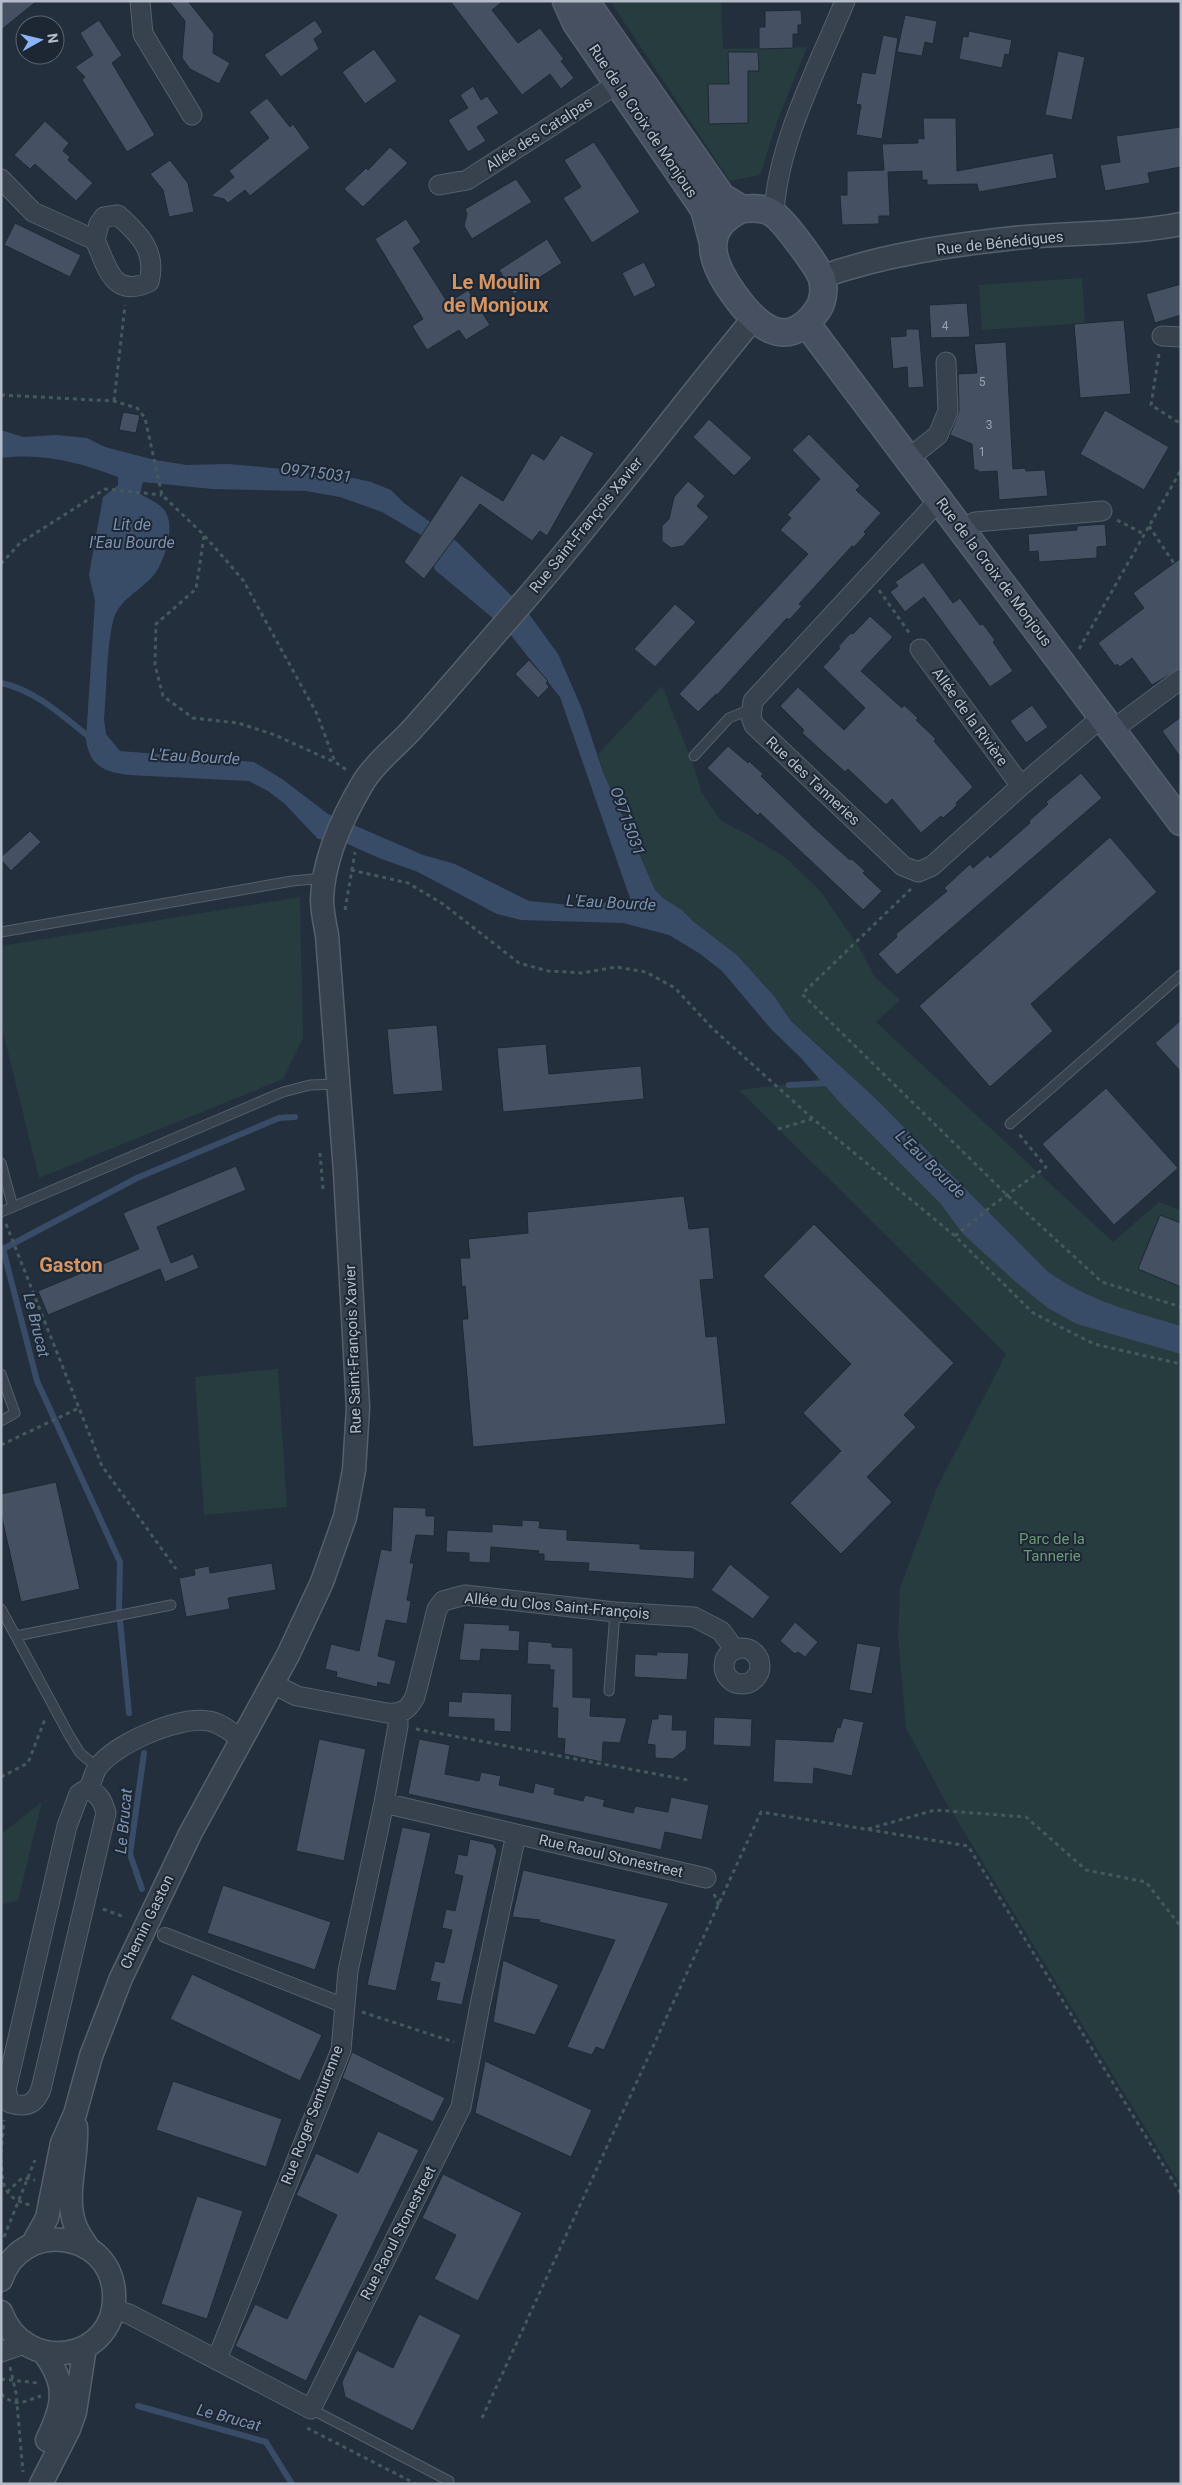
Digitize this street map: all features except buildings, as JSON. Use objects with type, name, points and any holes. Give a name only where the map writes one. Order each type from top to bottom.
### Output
[{"type":"main road","name":"Rue de la Croix de Monjous","points":[[566,1],[576,23],[626,78],[722,197],[742,209]]},
{"type":"main road","name":"Rue de la Croix de Monjous","points":[[575,1],[593,12],[626,78],[704,210],[713,243]]},
{"type":"main road","points":[[742,209],[765,210],[774,213],[808,255],[822,277],[823,290],[821,303],[814,315],[806,323],[795,329],[771,331],[762,327],[744,310],[717,268],[713,256],[713,243],[716,231],[723,220],[742,209]]},
{"type":"main road","name":"Rue de la Croix de Monjous","points":[[806,323],[910,458],[1106,724],[1181,822]]},
{"type":"street","points":[[140,1],[143,34],[192,115]]},
{"type":"street","points":[[774,213],[775,195],[782,163],[797,118],[845,1]]},
{"type":"street","name":"Allée des Catalpas","points":[[439,185],[467,180],[626,78]]},
{"type":"street","points":[[1,180],[33,212],[95,240]]},
{"type":"street","points":[[118,215],[145,243],[150,259],[151,272],[148,282],[138,287],[126,287],[118,284],[111,276],[95,240],[99,224],[104,217],[118,215]]},
{"type":"street","name":"Rue de Bénédigues","points":[[822,277],[894,257],[967,245],[1015,238],[1145,230],[1181,224]]},
{"type":"street","name":"Rue Saint-François Xavier","points":[[327,935],[342,860],[356,808],[379,759],[414,728],[540,582],[603,507],[753,319]]},
{"type":"street","points":[[910,458],[938,435],[948,411],[946,362]]},
{"type":"street","points":[[751,709],[760,694],[930,510],[941,502]]},
{"type":"street","points":[[964,531],[975,522],[1102,511]]},
{"type":"street","name":"Allée de la Rivière","points":[[920,649],[1021,786]]},
{"type":"street","points":[[918,872],[932,866],[1021,786],[1106,724],[1181,679]]},
{"type":"street","name":"Rue des Tanneries","points":[[751,709],[750,717],[754,725],[903,866],[918,872]]},
{"type":"street","name":"Rue Saint-François Xavier","points":[[242,1739],[288,1656],[322,1582],[345,1517],[354,1470],[358,1408],[338,1084],[327,935],[322,901],[324,882],[342,860]]},
{"type":"street","name":"Allée du Clos Saint-François","points":[[398,1720],[408,1709],[415,1697],[437,1609],[443,1601],[465,1595],[615,1612],[694,1618],[721,1632],[735,1650]]},
{"type":"street","points":[[273,1684],[297,1696],[398,1720]]},
{"type":"street","name":"Rue Roger Senturenne","points":[[217,2359],[341,2050],[348,1971],[384,1804],[398,1720]]},
{"type":"street","points":[[88,1789],[96,1792],[101,1799],[106,1813],[41,2089],[38,2098],[32,2104],[25,2106],[10,2103],[6,2090],[67,1826],[79,1794],[88,1789],[97,1767],[123,1746],[149,1732],[192,1721],[211,1721],[242,1739]]},
{"type":"street","name":"Chemin Gaston","points":[[33,2243],[47,2218],[62,2143],[75,2114],[91,2056],[121,1978],[190,1834],[242,1739]]},
{"type":"street","name":"Rue Raoul Stonestreet","points":[[384,1804],[706,1878]]},
{"type":"street","name":"Rue Raoul Stonestreet","points":[[311,2409],[461,2107],[516,1834]]},
{"type":"street","points":[[165,1935],[345,2006]]},
{"type":"street","name":"Chemin Gaston","points":[[75,2114],[77,2144],[70,2210],[75,2227],[89,2249]]},
{"type":"street","name":"Chemin Gaston","points":[[1,2280],[9,2264],[20,2252],[33,2243],[52,2238],[72,2240],[89,2249],[102,2260],[110,2276],[114,2292],[113,2309],[107,2324],[98,2337],[85,2347],[65,2353],[44,2353],[24,2344],[13,2334],[1,2312]]},
{"type":"street","points":[[113,2309],[129,2314],[311,2409]]},
{"type":"street","points":[[1,2352],[24,2344]]},
{"type":"street","points":[[31,2481],[69,2429],[75,2412],[85,2347]]},
{"type":"street","points":[[31,2481],[32,2471],[54,2424],[61,2391],[58,2372],[44,2353]]},
{"type":"lane","points":[[694,756],[729,718],[751,709]]},
{"type":"lane","points":[[1,932],[292,881],[313,880],[324,882]]},
{"type":"lane","points":[[1010,1124],[1181,975]]},
{"type":"lane","points":[[1,1212],[283,1092],[310,1085],[338,1084]]},
{"type":"lane","points":[[1,1163],[13,1207]]},
{"type":"lane","points":[[1,1374],[15,1413],[1,1421]]},
{"type":"lane","points":[[16,1636],[171,1605]]},
{"type":"lane","points":[[1,1609],[80,1752],[97,1767]]},
{"type":"lane","points":[[610,1691],[615,1612]]},
{"type":"lane","points":[[311,2409],[449,2481]]},
{"type":"path","points":[[114,401],[126,287]]},
{"type":"path","points":[[1172,336],[1151,405],[1181,424]]},
{"type":"path","points":[[1,395],[114,401],[137,408],[145,418],[162,495],[204,535],[243,580],[317,714],[335,762]]},
{"type":"path","points":[[1067,671],[1181,470]]},
{"type":"path","points":[[1,564],[20,543],[105,489],[162,495]]},
{"type":"path","points":[[1102,511],[1144,534]]},
{"type":"path","points":[[1149,526],[1181,574]]},
{"type":"path","points":[[204,535],[196,589],[156,624],[155,665],[163,696],[192,718],[238,723],[275,735],[335,762],[354,775]]},
{"type":"path","points":[[870,577],[920,649]]},
{"type":"path","points":[[342,860],[408,883],[443,904],[519,963],[548,971],[582,973],[616,967],[646,972],[675,988],[712,1028],[813,1118],[955,1236],[1033,1313],[1094,1344],[1181,1364]]},
{"type":"path","points":[[918,872],[920,881],[802,994],[1007,1195],[1102,1282],[1181,1307]]},
{"type":"path","points":[[778,1129],[813,1118]]},
{"type":"path","points":[[955,1236],[993,1205],[1046,1167],[1010,1124]]},
{"type":"path","points":[[320,1149],[324,1196]]},
{"type":"path","points":[[5,1223],[102,1466],[176,1570]]},
{"type":"path","points":[[1,1445],[79,1408]]},
{"type":"path","points":[[1,1777],[28,1763],[51,1702]]},
{"type":"path","points":[[398,1720],[688,1780]]},
{"type":"path","points":[[866,1829],[935,1810],[1026,1817],[1086,1870],[1146,1882],[1181,1927]]},
{"type":"path","points":[[482,2418],[761,1812],[968,1846],[1181,2194]]},
{"type":"path","points":[[345,2006],[472,2048]]},
{"type":"path","points":[[1,2153],[4,2112],[10,2103]]},
{"type":"path","points":[[1,2159],[2,2179],[7,2192],[12,2198],[20,2202]]},
{"type":"path","points":[[1,2379],[43,2383]]},
{"type":"path","points":[[14,2379],[31,2481]]},
{"type":"green space","points":[[610,1],[721,1],[723,49],[807,47],[777,122],[760,175],[730,181]]},
{"type":"green space","points":[[1082,278],[1085,323],[982,330],[979,285]]},
{"type":"green space","name":"Parc de la Tannerie","points":[[662,686],[693,764],[702,793],[721,821],[785,857],[821,892],[859,947],[875,977],[900,1000],[876,1022],[1113,1242],[1159,1202],[1181,1210],[1181,2186],[944,1799],[906,1728],[898,1637],[900,1588],[937,1488],[1006,1354],[739,1090],[814,1081],[834,1060],[791,1021],[774,996],[737,955],[655,890],[603,772],[598,754]]},
{"type":"green space","points":[[300,897],[303,1038],[283,1079],[39,1178],[1,1024],[1,946]]},
{"type":"green space","points":[[278,1369],[287,1507],[204,1515],[195,1377]]},
{"type":"green space","points":[[42,1802],[18,1901],[1,1904],[1,1834]]},
{"type":"water","name":"Lit de l'Eau Bourde","points":[[1,430],[23,437],[56,435],[87,438],[105,447],[155,460],[187,465],[228,464],[283,469],[340,479],[353,478],[371,482],[391,490],[404,503],[456,541],[526,610],[558,654],[582,709],[603,772],[655,890],[737,955],[774,996],[791,1021],[876,1099],[1047,1271],[1078,1290],[1111,1304],[1181,1326],[1181,1354],[1077,1324],[1048,1308],[1017,1283],[963,1234],[941,1204],[842,1105],[801,1058],[771,1029],[722,971],[699,953],[669,935],[623,923],[521,920],[497,914],[418,872],[343,842],[318,839],[285,804],[268,791],[249,781],[129,775],[112,772],[100,766],[91,756],[86,740],[95,601],[89,575],[103,497],[118,485],[118,477],[61,460],[32,457],[1,458]],"holes":[[[143,482],[212,489],[306,491],[340,497],[382,512],[423,536],[435,570],[506,629],[560,697],[631,901],[570,905],[529,901],[455,864],[423,855],[328,814],[282,779],[254,762],[120,751],[106,734],[104,719],[108,657],[113,621],[116,613],[125,601],[148,581],[157,570],[165,554],[169,535],[168,518],[163,508],[140,494]]]},
{"type":"waterway","name":"L'Eau Bourde","points":[[1,683],[38,698],[93,740]]},
{"type":"waterway","name":"Le Brucat","points":[[789,1085],[830,1083]]},
{"type":"waterway","name":"Le Brucat","points":[[129,1713],[119,1610],[120,1562],[37,1381],[3,1249],[137,1178],[279,1118],[295,1117]]},
{"type":"waterway","name":"Le Brucat","points":[[142,1889],[130,1854],[144,1753]]},
{"type":"waterway","name":"Le Brucat","points":[[138,2406],[266,2442],[292,2484]]},
{"type":"district","name":"Le Moulin de Monjoux","points":[[496,294]]},
{"type":"district","name":"Gaston","points":[[71,1265]]},
{"type":"water label","name":"O9715031","points":[[316,472]]},
{"type":"water label","name":"O9715031","points":[[628,821]]}]
